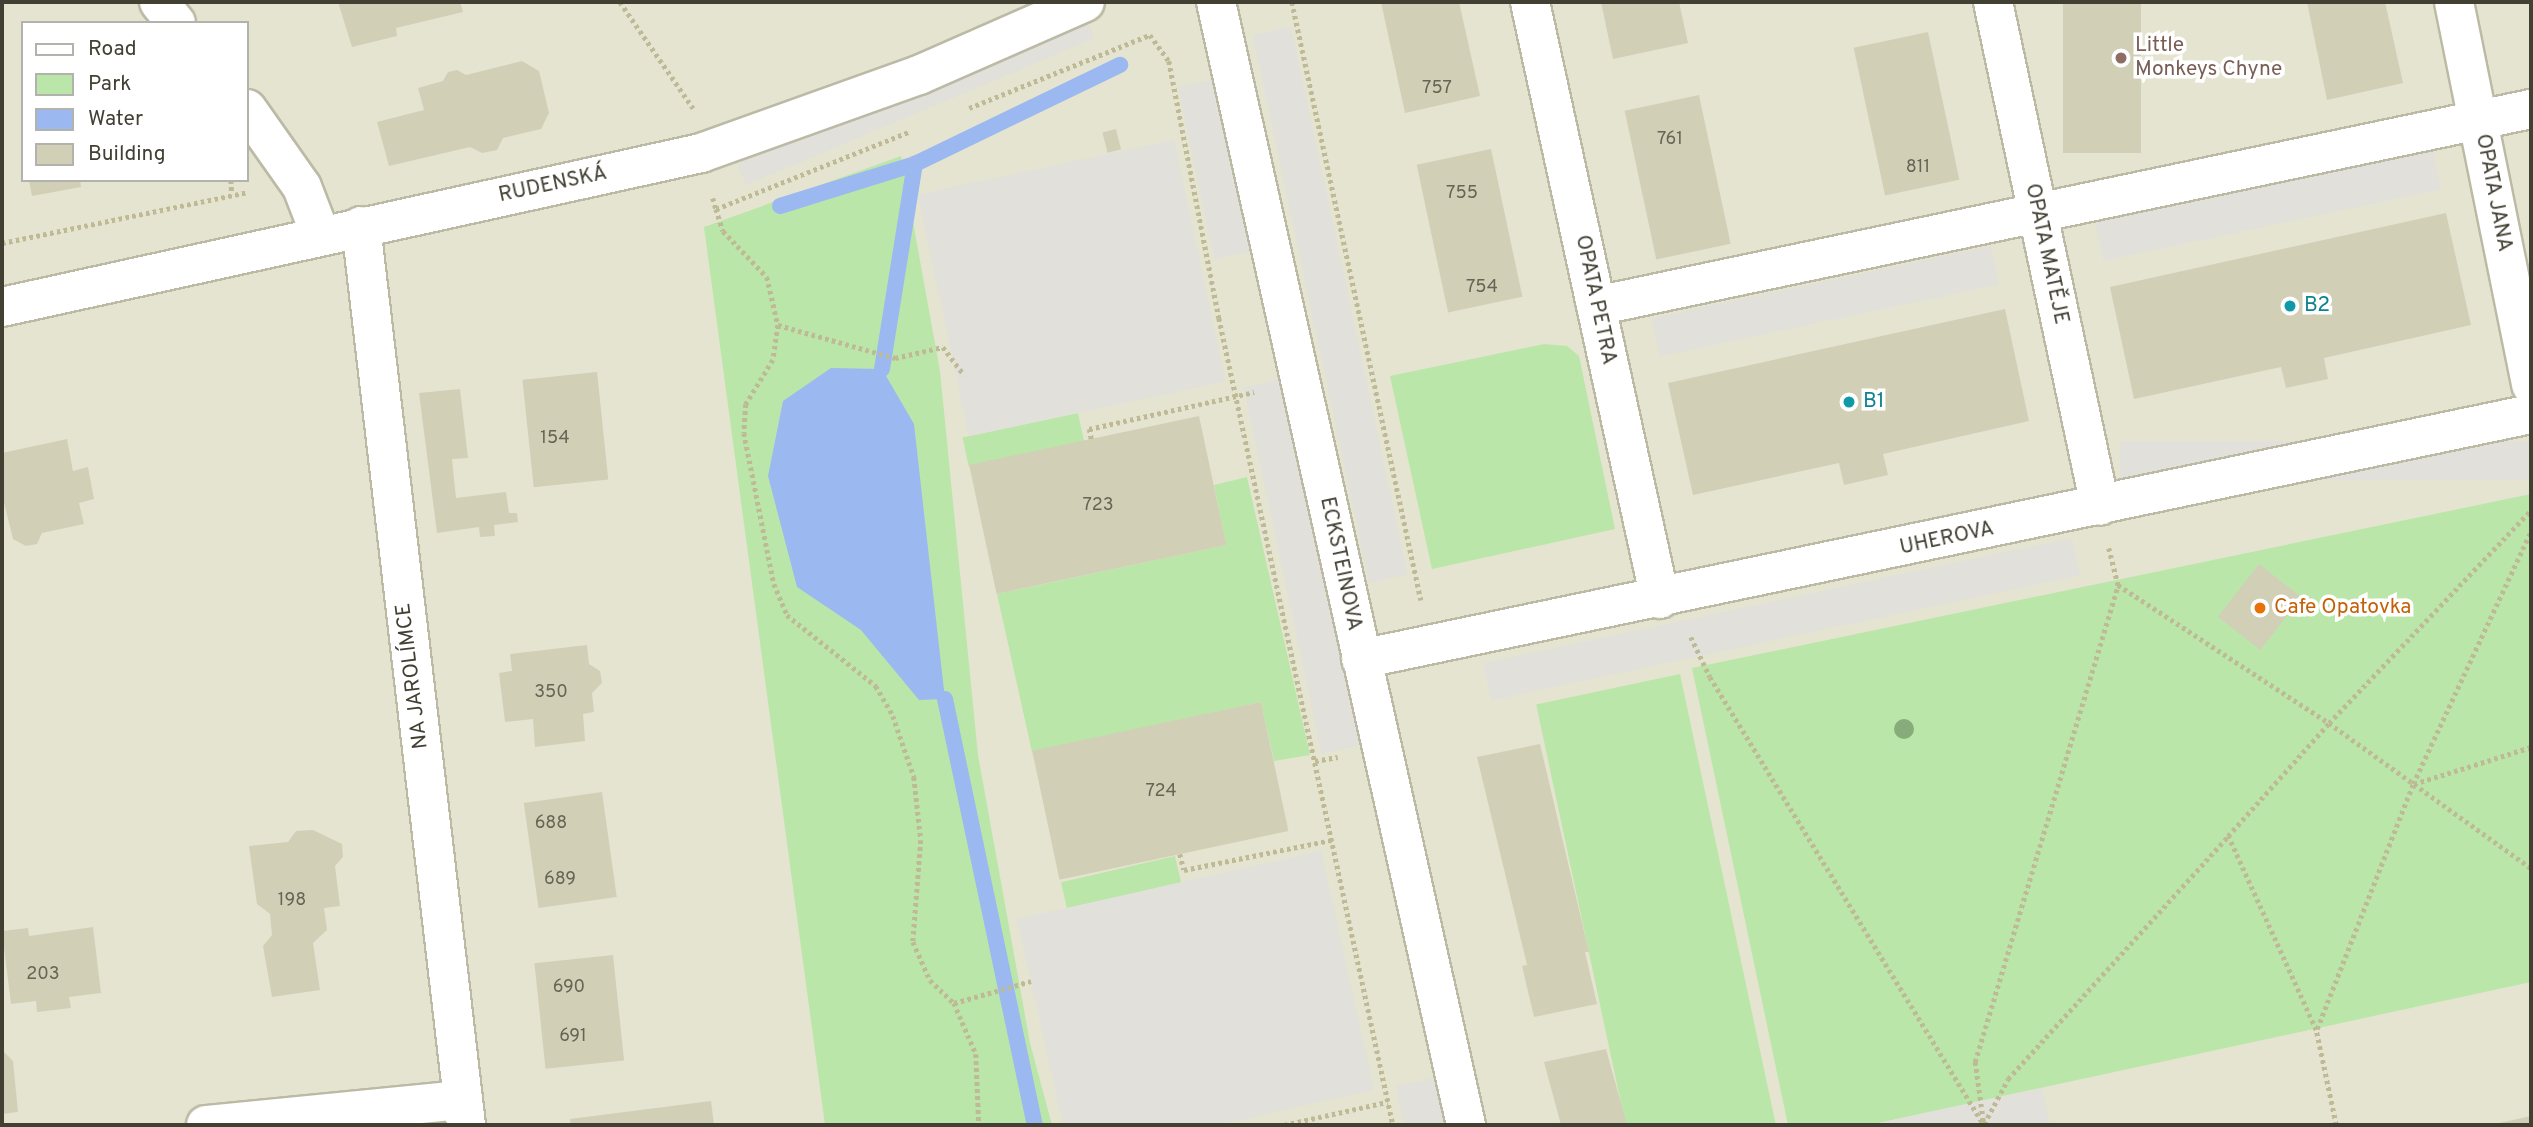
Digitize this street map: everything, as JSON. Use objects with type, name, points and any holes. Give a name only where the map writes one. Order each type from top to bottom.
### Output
[{"type":"street","points":[[159,2],[174,21]]},
{"type":"street","name":"RUDENSKÁ","points":[[2,307],[320,234],[701,153],[919,75],[1085,2]]},
{"type":"street","name":"ECKSTEINOVA","points":[[1216,2],[1466,1125]]},
{"type":"street","name":"OPATA PETRA","points":[[1530,2],[1596,306],[1667,598]]},
{"type":"street","name":"OPATA MATĚJE","points":[[1993,2],[2100,506]]},
{"type":"street","name":"OPATA JANA","points":[[2454,2],[2531,384]]},
{"type":"street","points":[[1596,306],[2531,109]]},
{"type":"street","points":[[248,110],[302,187],[320,234]]},
{"type":"street","name":"NA JAROLÍMCE","points":[[361,226],[464,1113]]},
{"type":"street","name":"UHEROVA","points":[[1362,659],[1667,598],[2531,414]]},
{"type":"street","points":[[206,1125],[464,1113]]},
{"type":"path","points":[[620,2],[692,103],[701,153],[723,231],[766,277],[778,325],[773,360],[746,404],[744,433],[774,584],[788,615],[876,686],[893,716],[914,778],[921,840],[913,942],[930,980],[954,1003],[976,1054],[979,1125]]},
{"type":"path","points":[[1292,2],[1423,610],[1455,606],[1463,639]]},
{"type":"path","points":[[958,112],[1150,35],[1169,61],[1392,1125]]},
{"type":"path","points":[[716,209],[920,127]]},
{"type":"path","points":[[231,182],[232,194]]},
{"type":"path","points":[[2,243],[232,194],[302,187]]},
{"type":"path","points":[[778,325],[895,358],[943,347],[964,375]]},
{"type":"path","points":[[1091,439],[1089,429],[1300,382]]},
{"type":"path","points":[[1984,1125],[1975,1062],[2118,585],[2100,506]]},
{"type":"path","points":[[1984,1125],[2008,1079],[2329,723],[2531,510]]},
{"type":"path","points":[[2316,1030],[2413,785],[2531,531]]},
{"type":"path","points":[[2118,585],[2329,723],[2531,868]]},
{"type":"path","points":[[1667,598],[1710,677],[1984,1125]]},
{"type":"path","points":[[2413,785],[2531,747]]},
{"type":"path","points":[[2228,836],[2316,1030],[2336,1125]]},
{"type":"path","points":[[1181,854],[1184,870],[1331,840]]},
{"type":"path","points":[[954,1003],[1031,981]]},
{"type":"path","points":[[1284,1125],[1387,1102]]},
{"type":"shaded area","points":[[2,2],[2531,2],[2531,1125],[2,1125]]},
{"type":"shaded area","points":[[1078,4],[1095,38],[746,185],[729,144]]},
{"type":"shaded area","points":[[1291,27],[1407,575],[1369,583],[1253,35]]},
{"type":"shaded area","points":[[1216,79],[1253,251],[1214,259],[1178,87]]},
{"type":"shaded area","points":[[1174,140],[1225,382],[969,436],[918,194]]},
{"type":"shaded area","points":[[2433,151],[2441,189],[2104,261],[2096,223]]},
{"type":"shaded area","points":[[1991,246],[1999,284],[1660,356],[1652,318]]},
{"type":"shaded area","points":[[1281,379],[1359,746],[1322,754],[1244,387]]},
{"type":"shaded area","points":[[2120,441],[2531,441],[2531,480],[2120,480]]},
{"type":"shaded area","points":[[2072,538],[2080,575],[1491,700],[1483,663]]},
{"type":"shaded area","points":[[1321,851],[1374,1090],[1218,1125],[1063,1125],[1017,919]]},
{"type":"shaded area","points":[[1434,1078],[1444,1125],[1404,1125],[1396,1086]]},
{"type":"shaded area","points":[[2042,1088],[2050,1125],[1869,1125]]},
{"type":"green space","points":[[901,156],[940,371],[978,755],[1030,1043],[1052,1125],[825,1125],[704,227]]},
{"type":"green space","points":[[1544,344],[1567,346],[1579,356],[1615,529],[1432,569],[1390,376]]},
{"type":"green space","points":[[1078,413],[1084,441],[969,466],[963,438]]},
{"type":"green space","points":[[1247,477],[1310,755],[1274,761],[1261,702],[1032,752],[997,594],[1226,545],[1214,485]]},
{"type":"green space","points":[[2531,494],[2531,982],[1869,1125],[1788,1125],[1692,668]]},
{"type":"green space","points":[[1680,674],[1776,1125],[1626,1125],[1536,705]]},
{"type":"green space","points":[[1175,856],[1181,882],[1067,909],[1061,882]]},
{"type":"water","points":[[831,368],[882,369],[914,424],[945,699],[919,700],[861,630],[797,587],[768,476],[783,401]]},
{"type":"building","points":[[338,2],[460,2],[463,12],[396,28],[397,36],[352,47]]},
{"type":"building","points":[[1381,2],[1459,2],[1480,96],[1405,113]]},
{"type":"building","points":[[1601,2],[1679,2],[1688,43],[1613,59]]},
{"type":"building","points":[[2063,2],[2141,2],[2141,153],[2063,153]]},
{"type":"building","points":[[2307,2],[2385,2],[2403,83],[2327,100]]},
{"type":"building","points":[[1928,32],[1959,180],[1885,196],[1854,48]]},
{"type":"building","points":[[522,61],[539,71],[549,113],[541,129],[503,138],[497,150],[482,153],[470,147],[389,166],[377,122],[424,110],[418,88],[443,81],[448,72],[457,70],[466,75]]},
{"type":"building","points":[[1699,95],[1731,244],[1656,259],[1625,111]]},
{"type":"building","points":[[1116,129],[1121,149],[1107,153],[1102,132]]},
{"type":"building","points":[[1491,149],[1522,297],[1448,313],[1417,165]]},
{"type":"building","points":[[29,182],[80,182],[81,187],[32,196]]},
{"type":"building","name":"B2","points":[[2446,213],[2471,325],[2324,358],[2328,379],[2286,388],[2281,367],[2134,399],[2110,287]]},
{"type":"building","name":"B1","points":[[2005,309],[2029,421],[1883,454],[1888,475],[1844,485],[1839,463],[1693,495],[1668,383]]},
{"type":"building","points":[[597,372],[608,479],[534,487],[522,380]]},
{"type":"building","points":[[460,389],[468,458],[452,459],[456,498],[506,492],[509,513],[517,513],[518,522],[494,525],[495,536],[480,537],[479,527],[437,533],[419,393]]},
{"type":"building","points":[[1199,416],[1226,545],[997,594],[969,465]]},
{"type":"building","points":[[67,439],[73,471],[88,467],[94,499],[79,503],[84,524],[42,533],[37,544],[26,546],[13,539],[2,495],[2,453]]},
{"type":"building","name":"Cafe Opatovka","points":[[2259,564],[2302,597],[2260,650],[2218,617]]},
{"type":"building","points":[[587,645],[589,664],[600,671],[602,683],[592,693],[594,712],[583,714],[585,741],[535,747],[533,719],[505,722],[499,673],[512,671],[510,654]]},
{"type":"building","points":[[1261,702],[1288,831],[1060,880],[1032,751]]},
{"type":"building","points":[[1540,744],[1589,952],[1585,952],[1597,1004],[1534,1017],[1522,966],[1527,965],[1477,757]]},
{"type":"building","points":[[602,792],[617,897],[539,908],[524,803]]},
{"type":"building","points":[[313,830],[342,844],[343,857],[335,866],[340,906],[324,908],[327,930],[313,943],[320,990],[272,997],[263,946],[272,935],[270,914],[257,904],[249,846],[288,842],[296,831]]},
{"type":"building","points":[[93,927],[101,993],[69,997],[71,1008],[37,1012],[36,1001],[11,1004],[2,931],[28,928],[29,936]]},
{"type":"building","points":[[613,955],[624,1060],[546,1069],[534,963]]},
{"type":"building","points":[[1606,1049],[1627,1125],[1561,1125],[1544,1062]]},
{"type":"building","points":[[2,1050],[13,1061],[18,1112],[2,1114]]},
{"type":"building","points":[[711,1101],[714,1125],[571,1125],[570,1119]]},
{"type":"building","points":[[2531,1116],[2531,1125],[2495,1125],[2495,1124]]},
{"type":"waterway","points":[[780,206],[915,164],[1120,65]]},
{"type":"waterway","points":[[882,369],[915,164]]},
{"type":"waterway","points":[[945,699],[1035,1125]]},
{"type":"place","name":"Little Monkeys Chyne","points":[[2121,58]]},
{"type":"place","name":"B2","points":[[2290,306]]},
{"type":"place","name":"B1","points":[[1849,402]]},
{"type":"place","name":"Cafe Opatovka","points":[[2260,608]]}]
